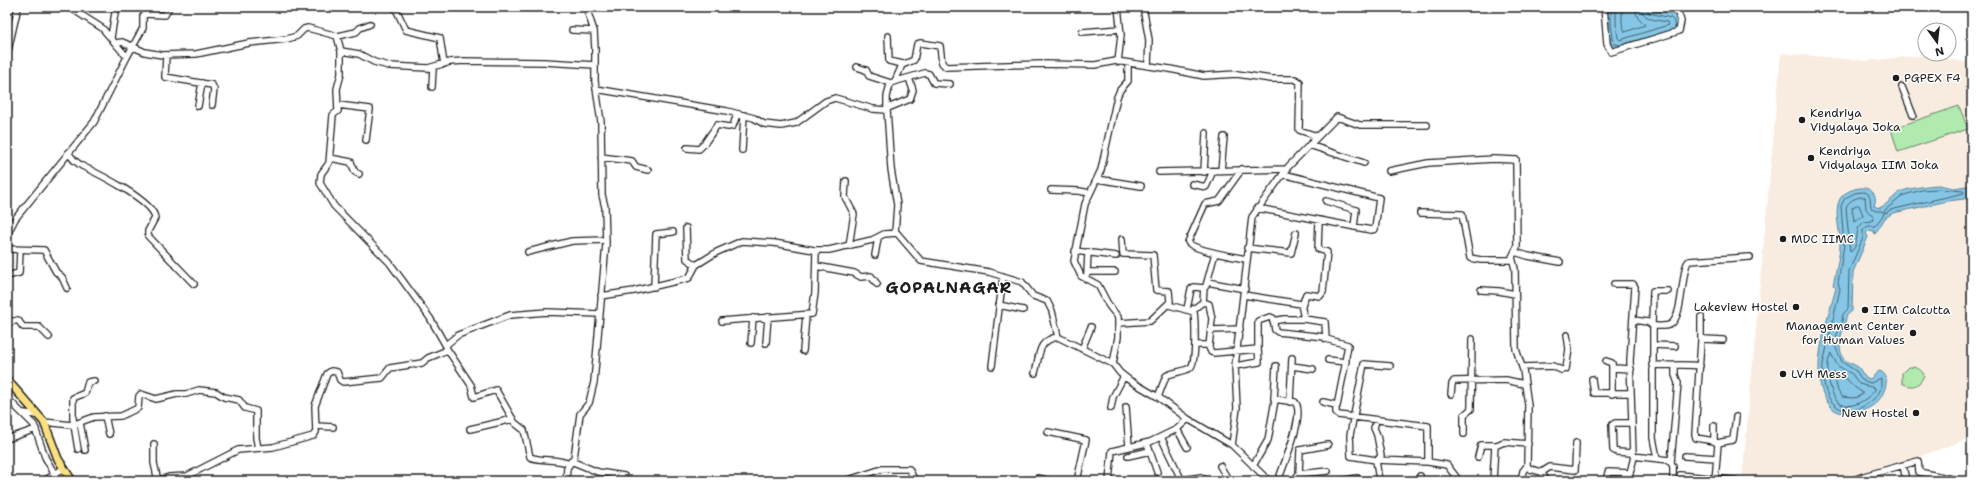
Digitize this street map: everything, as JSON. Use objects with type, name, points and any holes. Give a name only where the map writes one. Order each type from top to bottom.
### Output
[{"type":"main road","points":[[7,380],[44,422],[58,459],[58,471],[72,481]]},
{"type":"street","points":[[7,55],[18,7]]},
{"type":"street","points":[[69,7],[100,26],[116,42],[127,57]]},
{"type":"street","points":[[111,37],[116,7]]},
{"type":"street","points":[[7,235],[15,219],[94,122],[132,46],[143,28],[143,16],[146,14],[166,15],[169,7]]},
{"type":"street","points":[[395,7],[406,30],[440,38],[444,64]]},
{"type":"street","points":[[566,481],[570,462],[574,458],[580,414],[589,403],[592,394],[606,240],[601,157],[601,122],[596,88],[594,31],[586,7]]},
{"type":"street","points":[[1118,7],[1121,44],[1118,62]]},
{"type":"street","points":[[1143,7],[1149,40],[1148,66]]},
{"type":"street","points":[[1604,7],[1607,44],[1611,52],[1677,33],[1680,29],[1681,21],[1676,7]]},
{"type":"street","points":[[116,42],[122,42],[148,53],[166,55],[202,54],[244,44],[287,39],[297,36],[306,28],[338,36],[356,32],[360,28],[370,24]]},
{"type":"street","points":[[1082,32],[1120,29]]},
{"type":"street","points":[[572,30],[594,31]]},
{"type":"street","points":[[338,36],[341,73],[337,89],[338,112],[333,115],[329,144],[330,158],[328,165],[321,174],[319,180],[330,200],[343,216],[389,262],[430,318],[446,347],[471,385],[474,396],[495,389],[513,419],[524,430],[530,457],[539,460],[570,462],[598,472],[624,476]]},
{"type":"street","points":[[888,36],[889,61],[903,64],[914,60],[917,44],[920,43],[940,46],[942,63],[946,67],[1042,64],[1095,65],[1118,62],[1127,66],[1148,66],[1180,70],[1204,76],[1237,74],[1271,79],[1295,79],[1300,83],[1299,130],[1317,136]]},
{"type":"street","points":[[340,50],[359,54],[374,62],[387,66],[433,68],[444,64],[464,61],[544,62],[595,65]]},
{"type":"street","points":[[166,55],[166,78],[202,83],[214,87],[212,105]]},
{"type":"street","points":[[895,233],[897,202],[890,162],[887,97],[903,64]]},
{"type":"street","points":[[1113,364],[1119,323],[1118,317],[1109,306],[1100,287],[1081,276],[1076,268],[1074,260],[1087,192],[1097,179],[1101,170],[1117,97],[1120,90],[1128,81],[1127,66]]},
{"type":"street","points":[[857,67],[866,70],[869,76],[893,82],[928,73],[934,83],[950,84]]},
{"type":"street","points":[[432,87],[433,68]]},
{"type":"street","points":[[596,88],[744,115],[754,118],[764,124],[790,126],[796,124],[826,101],[835,98],[867,107],[887,109],[910,99],[912,90],[909,78]]},
{"type":"street","points":[[198,106],[202,83]]},
{"type":"street","points":[[1902,87],[1913,115]]},
{"type":"street","points":[[338,105],[370,109],[366,140]]},
{"type":"street","points":[[687,148],[699,149],[717,125],[728,127],[733,126],[737,114]]},
{"type":"street","points":[[742,150],[744,115]]},
{"type":"street","points":[[1232,445],[1237,408],[1234,366],[1245,289],[1247,248],[1252,216],[1285,171],[1317,136],[1337,117],[1360,124],[1427,125]]},
{"type":"street","points":[[1204,172],[1206,133]]},
{"type":"street","points":[[1221,171],[1224,137]]},
{"type":"street","points":[[1309,145],[1364,163]]},
{"type":"street","points":[[68,153],[74,161],[127,190],[154,212],[155,218],[148,231],[148,236],[194,284]]},
{"type":"street","points":[[601,157],[628,160],[634,162],[636,167],[648,170]]},
{"type":"street","points":[[330,158],[351,162],[355,172],[358,174]]},
{"type":"street","points":[[1389,171],[1428,163],[1494,159],[1516,160],[1516,252],[1512,255],[1515,269],[1516,349],[1522,367],[1528,405],[1527,466],[1523,471],[1521,481]]},
{"type":"street","points":[[1159,172],[1204,172],[1242,169],[1285,171],[1379,198],[1375,229],[1371,230],[1257,208]]},
{"type":"street","points":[[1242,169],[1219,201],[1205,204],[1188,244],[1215,253],[1246,259]]},
{"type":"street","points":[[1192,184],[1206,187],[1213,171]]},
{"type":"street","points":[[1097,179],[1141,186]]},
{"type":"street","points":[[846,181],[845,196],[854,212],[849,246]]},
{"type":"street","points":[[1051,190],[1087,192]]},
{"type":"street","points":[[1326,201],[1356,210],[1354,227]]},
{"type":"street","points":[[1420,213],[1462,214],[1470,258],[1481,260],[1512,260]]},
{"type":"street","points":[[1304,319],[1302,306],[1306,294],[1320,296],[1323,292],[1327,252],[1318,249],[1319,221]]},
{"type":"street","points":[[686,228],[687,260],[696,265]]},
{"type":"street","points":[[654,287],[656,234],[673,232]]},
{"type":"street","points":[[601,296],[654,287],[689,278],[696,265],[723,249],[748,240],[816,250],[849,246],[878,238],[884,234],[895,233],[900,235],[921,261],[989,272],[1022,282],[1033,296],[1047,301],[1052,311],[1058,337]]},
{"type":"street","points":[[1247,248],[1291,253],[1296,233]]},
{"type":"street","points":[[875,256],[878,238]]},
{"type":"street","points":[[1119,323],[1150,321],[1169,306],[1170,302],[1169,291],[1157,291],[1155,288],[1153,255],[1123,254],[1122,239]]},
{"type":"street","points":[[528,252],[572,240],[606,240]]},
{"type":"street","points":[[7,249],[44,250],[56,272],[62,277],[67,288]]},
{"type":"street","points":[[7,276],[19,273],[20,250]]},
{"type":"street","points":[[722,321],[768,317],[806,316],[812,314],[814,310],[816,250]]},
{"type":"street","points":[[1075,251],[1116,256]]},
{"type":"street","points":[[1087,280],[1088,252]]},
{"type":"street","points":[[1516,252],[1534,258],[1560,262]]},
{"type":"street","points":[[1203,302],[1205,285],[1215,253]]},
{"type":"street","points":[[1633,320],[1648,322],[1652,325],[1668,325],[1673,322],[1683,292],[1686,265],[1689,261],[1750,257]]},
{"type":"street","points":[[816,266],[854,273],[861,277],[871,276],[877,284]]},
{"type":"street","points":[[1087,272],[1115,272]]},
{"type":"street","points":[[992,366],[1003,276]]},
{"type":"street","points":[[1606,481],[1608,472],[1630,473],[1633,455],[1631,369],[1635,284],[1614,284]]},
{"type":"street","points":[[1189,310],[1191,289],[1194,287],[1205,285],[1245,289]]},
{"type":"street","points":[[1481,290],[1499,290],[1515,294]]},
{"type":"street","points":[[1657,458],[1653,438],[1653,291],[1668,291]]},
{"type":"street","points":[[1244,295],[1297,303],[1302,306]]},
{"type":"street","points":[[1189,310],[1203,302]]},
{"type":"street","points":[[1203,302],[1210,306],[1212,330],[1210,346],[1212,352],[1236,352],[1258,349]]},
{"type":"street","points":[[999,305],[1023,310]]},
{"type":"street","points":[[1158,397],[1166,376],[1192,366],[1195,345],[1194,316],[1189,310],[1169,306]]},
{"type":"street","points":[[154,444],[154,463],[157,481],[169,477],[187,476],[235,451],[273,447],[313,436],[316,432],[315,406],[329,372],[337,372],[340,380],[343,382],[380,378],[385,376],[390,368],[422,363],[446,347],[458,335],[510,315],[547,312],[600,314]]},
{"type":"street","points":[[803,351],[806,316]]},
{"type":"street","points":[[766,343],[768,317]]},
{"type":"street","points":[[1234,366],[1259,362],[1258,321],[1270,317],[1273,321],[1275,330],[1278,332],[1325,337],[1328,340],[1348,345],[1336,412],[1338,415],[1428,426],[1428,462]]},
{"type":"street","points":[[1701,317],[1700,366],[1695,436],[1715,442],[1733,440],[1736,417]]},
{"type":"street","points":[[751,343],[752,318]]},
{"type":"street","points":[[1273,321],[1284,319],[1304,319],[1325,322],[1325,337]]},
{"type":"street","points":[[7,322],[18,320],[23,327],[39,327],[49,337]]},
{"type":"street","points":[[1082,349],[1091,327]]},
{"type":"street","points":[[1212,330],[1240,329]]},
{"type":"street","points":[[1522,367],[1555,366],[1561,370],[1566,369],[1569,349],[1567,335]]},
{"type":"street","points":[[1035,373],[1043,344],[1048,339],[1058,337],[1113,364],[1124,376],[1158,397],[1188,419],[1232,445],[1269,481]]},
{"type":"street","points":[[1464,434],[1464,415],[1471,409],[1472,339]]},
{"type":"street","points":[[1701,341],[1704,339],[1723,340]]},
{"type":"street","points":[[1195,345],[1210,346]]},
{"type":"street","points":[[1653,345],[1675,346]]},
{"type":"street","points":[[1290,402],[1292,358]]},
{"type":"street","points":[[1328,360],[1346,361]]},
{"type":"street","points":[[1606,361],[1612,363],[1612,394]]},
{"type":"street","points":[[1390,366],[1364,364],[1350,435],[1351,456],[1378,460],[1428,462],[1447,465],[1459,481]]},
{"type":"street","points":[[1652,365],[1675,366],[1682,364],[1700,366]]},
{"type":"street","points":[[1253,466],[1268,440],[1275,400],[1276,366]]},
{"type":"street","points":[[1292,366],[1314,369]]},
{"type":"street","points":[[1673,481],[1671,462],[1678,383],[1675,375],[1675,366]]},
{"type":"street","points":[[1612,368],[1631,369]]},
{"type":"street","points":[[1111,408],[1113,397],[1124,376]]},
{"type":"street","points":[[1592,379],[1594,393],[1631,393]]},
{"type":"street","points":[[1451,394],[1452,382],[1472,380],[1509,380],[1524,384]]},
{"type":"street","points":[[78,449],[77,424],[73,398],[85,394],[88,382],[94,381]]},
{"type":"street","points":[[44,422],[77,424],[94,417],[122,416],[137,408],[139,396],[141,394],[156,399],[177,394],[186,394],[199,390],[216,392],[226,398],[239,400],[245,408],[257,412],[256,438],[258,448]]},
{"type":"street","points":[[7,398],[36,429],[45,457],[58,471],[44,481]]},
{"type":"street","points":[[1275,400],[1296,402],[1298,405],[1294,438],[1288,450],[1278,481]]},
{"type":"street","points":[[1323,402],[1337,406]]},
{"type":"street","points":[[1126,407],[1129,448]]},
{"type":"street","points":[[24,413],[37,415]]},
{"type":"street","points":[[105,416],[109,434]]},
{"type":"street","points":[[470,429],[513,419]]},
{"type":"street","points":[[1108,481],[1111,452],[1148,443],[1177,429],[1188,419]]},
{"type":"street","points":[[1376,420],[1374,428],[1377,435],[1379,481]]},
{"type":"street","points":[[1632,423],[1615,423],[1612,427],[1614,450],[1633,455],[1669,460],[1671,462]]},
{"type":"street","points":[[77,424],[85,450]]},
{"type":"street","points":[[316,426],[333,427]]},
{"type":"street","points":[[1714,426],[1717,458],[1715,480]]},
{"type":"street","points":[[7,439],[36,429]]},
{"type":"street","points":[[1177,429],[1187,447]]},
{"type":"street","points":[[1048,432],[1086,440],[1077,481]]},
{"type":"street","points":[[1161,437],[1182,481],[1201,477],[1206,481]]},
{"type":"street","points":[[1478,457],[1481,445],[1495,445],[1504,442],[1528,444]]},
{"type":"street","points":[[1148,443],[1157,472]]},
{"type":"street","points":[[1527,466],[1530,469],[1542,472],[1550,467],[1575,470],[1576,443]]},
{"type":"street","points":[[1293,481],[1299,474],[1300,450],[1328,445]]},
{"type":"street","points":[[1493,481],[1495,445]]},
{"type":"street","points":[[1128,456],[1150,451]]},
{"type":"street","points":[[1685,456],[1717,458]]},
{"type":"street","points":[[1851,481],[1866,479],[1918,461],[1919,472],[1961,481]]},
{"type":"street","points":[[1903,465],[1906,481]]},
{"type":"street","points":[[1220,466],[1229,481]]},
{"type":"street","points":[[845,481],[888,468],[909,469],[914,481]]},
{"type":"street","points":[[1299,474],[1328,471]]},
{"type":"street","points":[[1542,472],[1546,481]]},
{"type":"street","points":[[1680,476],[1740,481]]},
{"type":"street","points":[[1038,478],[1050,481]]},
{"type":"street","points":[[1342,481],[1357,478]]},
{"type":"shaded area","name":"IIM Calcutta","points":[[1781,53],[1867,61],[1917,56],[1917,62],[1957,62],[1957,60],[1972,63],[1972,437],[1856,481],[1742,481]]},
{"type":"green space","points":[[1959,106],[1968,129],[1898,152],[1891,129]]},
{"type":"green space","points":[[1908,367],[1918,368],[1924,375],[1918,384],[1909,386],[1902,383],[1902,373]]},
{"type":"water","points":[[1607,7],[1648,7],[1651,10],[1673,14],[1678,19],[1681,31],[1621,49],[1610,48],[1607,24]]},
{"type":"water","points":[[1938,185],[1954,188],[1972,185],[1972,198],[1948,201],[1893,213],[1885,218],[1875,234],[1874,231],[1869,230],[1866,233],[1868,237],[1853,272],[1852,311],[1847,315],[1841,337],[1840,348],[1844,359],[1858,367],[1865,377],[1870,379],[1879,371],[1885,376],[1886,384],[1881,398],[1871,407],[1854,412],[1842,413],[1837,411],[1828,403],[1822,391],[1819,377],[1819,362],[1824,330],[1836,288],[1833,285],[1840,246],[1837,210],[1840,199],[1847,192],[1852,190],[1858,188],[1869,189],[1873,192],[1875,197],[1874,206],[1879,208],[1885,205],[1900,192],[1918,187]]},
{"type":"place","name":"PGPEX F4","points":[[1896,78]]},
{"type":"place","name":"Kendriya Vidyalaya Joka","points":[[1802,120]]},
{"type":"place","name":"Kendriya Vidyalaya IIM Joka","points":[[1811,158]]},
{"type":"place","name":"MDC IIMC","points":[[1783,239]]},
{"type":"place","name":"Lakeview Hostel","points":[[1796,307]]},
{"type":"place","name":"IIM Calcutta","points":[[1865,310]]},
{"type":"place","name":"Management Center for Human Values","points":[[1913,333]]},
{"type":"place","name":"LVH Mess","points":[[1783,374]]},
{"type":"place","name":"New Hostel","points":[[1916,413]]},
{"type":"district","name":"GOPALNAGAR","points":[[949,287]]}]
